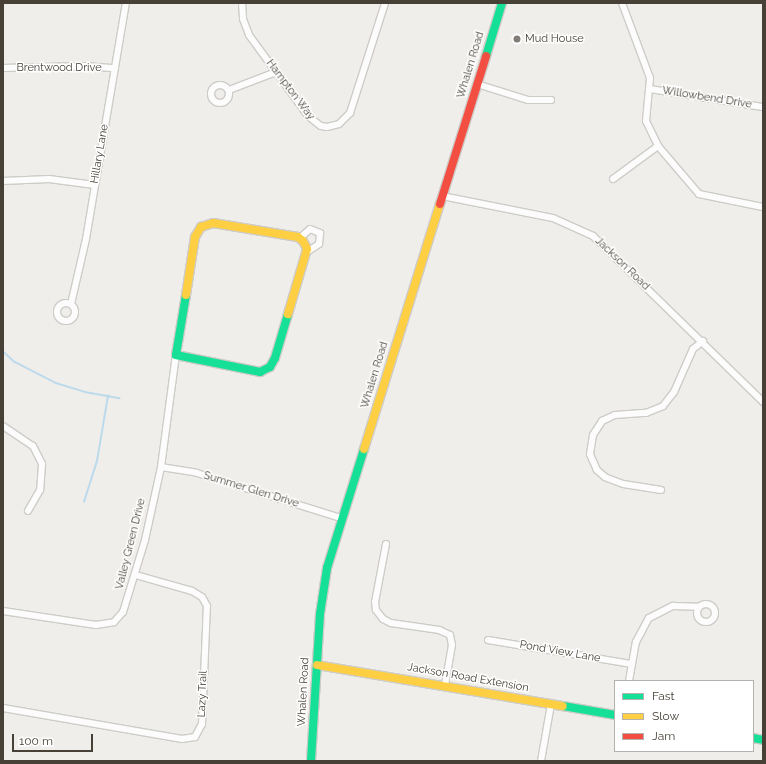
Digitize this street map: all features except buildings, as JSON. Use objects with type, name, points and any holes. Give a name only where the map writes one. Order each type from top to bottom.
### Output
[{"type":"street","name":"Hillary Lane","points":[[71,304],[95,185],[126,3]]},
{"type":"street","name":"Hampton Way","points":[[242,3],[245,27],[276,72],[316,123],[327,127],[339,124],[350,113],[385,3]]},
{"type":"street","name":"Whalen Road","points":[[312,761],[322,595],[341,518],[502,3]]},
{"type":"street","points":[[622,3],[647,70],[650,89],[646,121],[658,146],[699,194],[763,207]]},
{"type":"street","name":"Brentwood Drive","points":[[3,68],[84,66],[115,68]]},
{"type":"street","points":[[229,90],[276,72]]},
{"type":"street","points":[[477,84],[528,100],[551,100]]},
{"type":"street","name":"Willowbend Drive","points":[[650,89],[763,107]]},
{"type":"street","points":[[613,179],[658,146]]},
{"type":"street","points":[[3,181],[49,179],[95,185]]},
{"type":"street","name":"Jackson Road","points":[[442,196],[552,218],[585,231],[601,243],[703,341],[763,402]]},
{"type":"street","name":"Valley Green Drive","points":[[3,610],[96,625],[114,622],[123,612],[136,575],[161,467],[176,355],[195,237],[201,227],[213,223],[300,238]]},
{"type":"street","points":[[176,355],[255,372],[266,370],[275,358],[307,252],[319,244],[320,233],[310,229],[300,238],[307,252]]},
{"type":"street","points":[[661,490],[623,484],[605,477],[597,470],[590,454],[593,435],[602,421],[609,417],[646,413],[663,406],[674,392],[693,349],[703,341]]},
{"type":"street","points":[[3,426],[33,446],[42,464],[40,490],[28,511]]},
{"type":"street","name":"Summer Glen Drive","points":[[161,467],[197,473],[341,518]]},
{"type":"street","points":[[386,544],[376,596],[376,610],[383,619],[391,623],[439,630],[450,635],[452,645],[445,686]]},
{"type":"street","name":"Lazy Trail","points":[[3,708],[182,739],[192,738],[199,733],[202,724],[207,611],[205,601],[192,591],[136,575]]},
{"type":"street","points":[[630,680],[632,664],[640,633],[649,618],[673,606],[698,607]]},
{"type":"street","name":"Pond View Lane","points":[[488,640],[632,664]]},
{"type":"street","name":"Jackson Road Extension","points":[[317,664],[614,715]]},
{"type":"street","points":[[541,761],[550,704]]},
{"type":"waterway","points":[[3,351],[15,362],[56,383],[85,392],[119,398]]},
{"type":"waterway","points":[[84,502],[97,461],[108,396]]},
{"type":"traffic: fast","points":[[486,56],[502,3]]},
{"type":"traffic: fast","points":[[186,295],[176,355],[260,372],[270,367],[275,358],[288,314]]},
{"type":"traffic: fast","points":[[311,761],[320,614],[327,568],[364,449]]},
{"type":"traffic: fast","points":[[563,706],[614,715]]},
{"type":"traffic: fast","points":[[754,738],[763,740]]},
{"type":"traffic: slow","points":[[364,449],[440,204]]},
{"type":"traffic: slow","points":[[213,223],[298,237],[303,241],[307,249],[288,314]]},
{"type":"traffic: slow","points":[[186,295],[195,237],[201,227],[213,223]]},
{"type":"traffic: slow","points":[[317,665],[563,706]]},
{"type":"traffic: jam","points":[[440,204],[486,56]]},
{"type":"place","name":"Mud House","points":[[517,39]]}]
